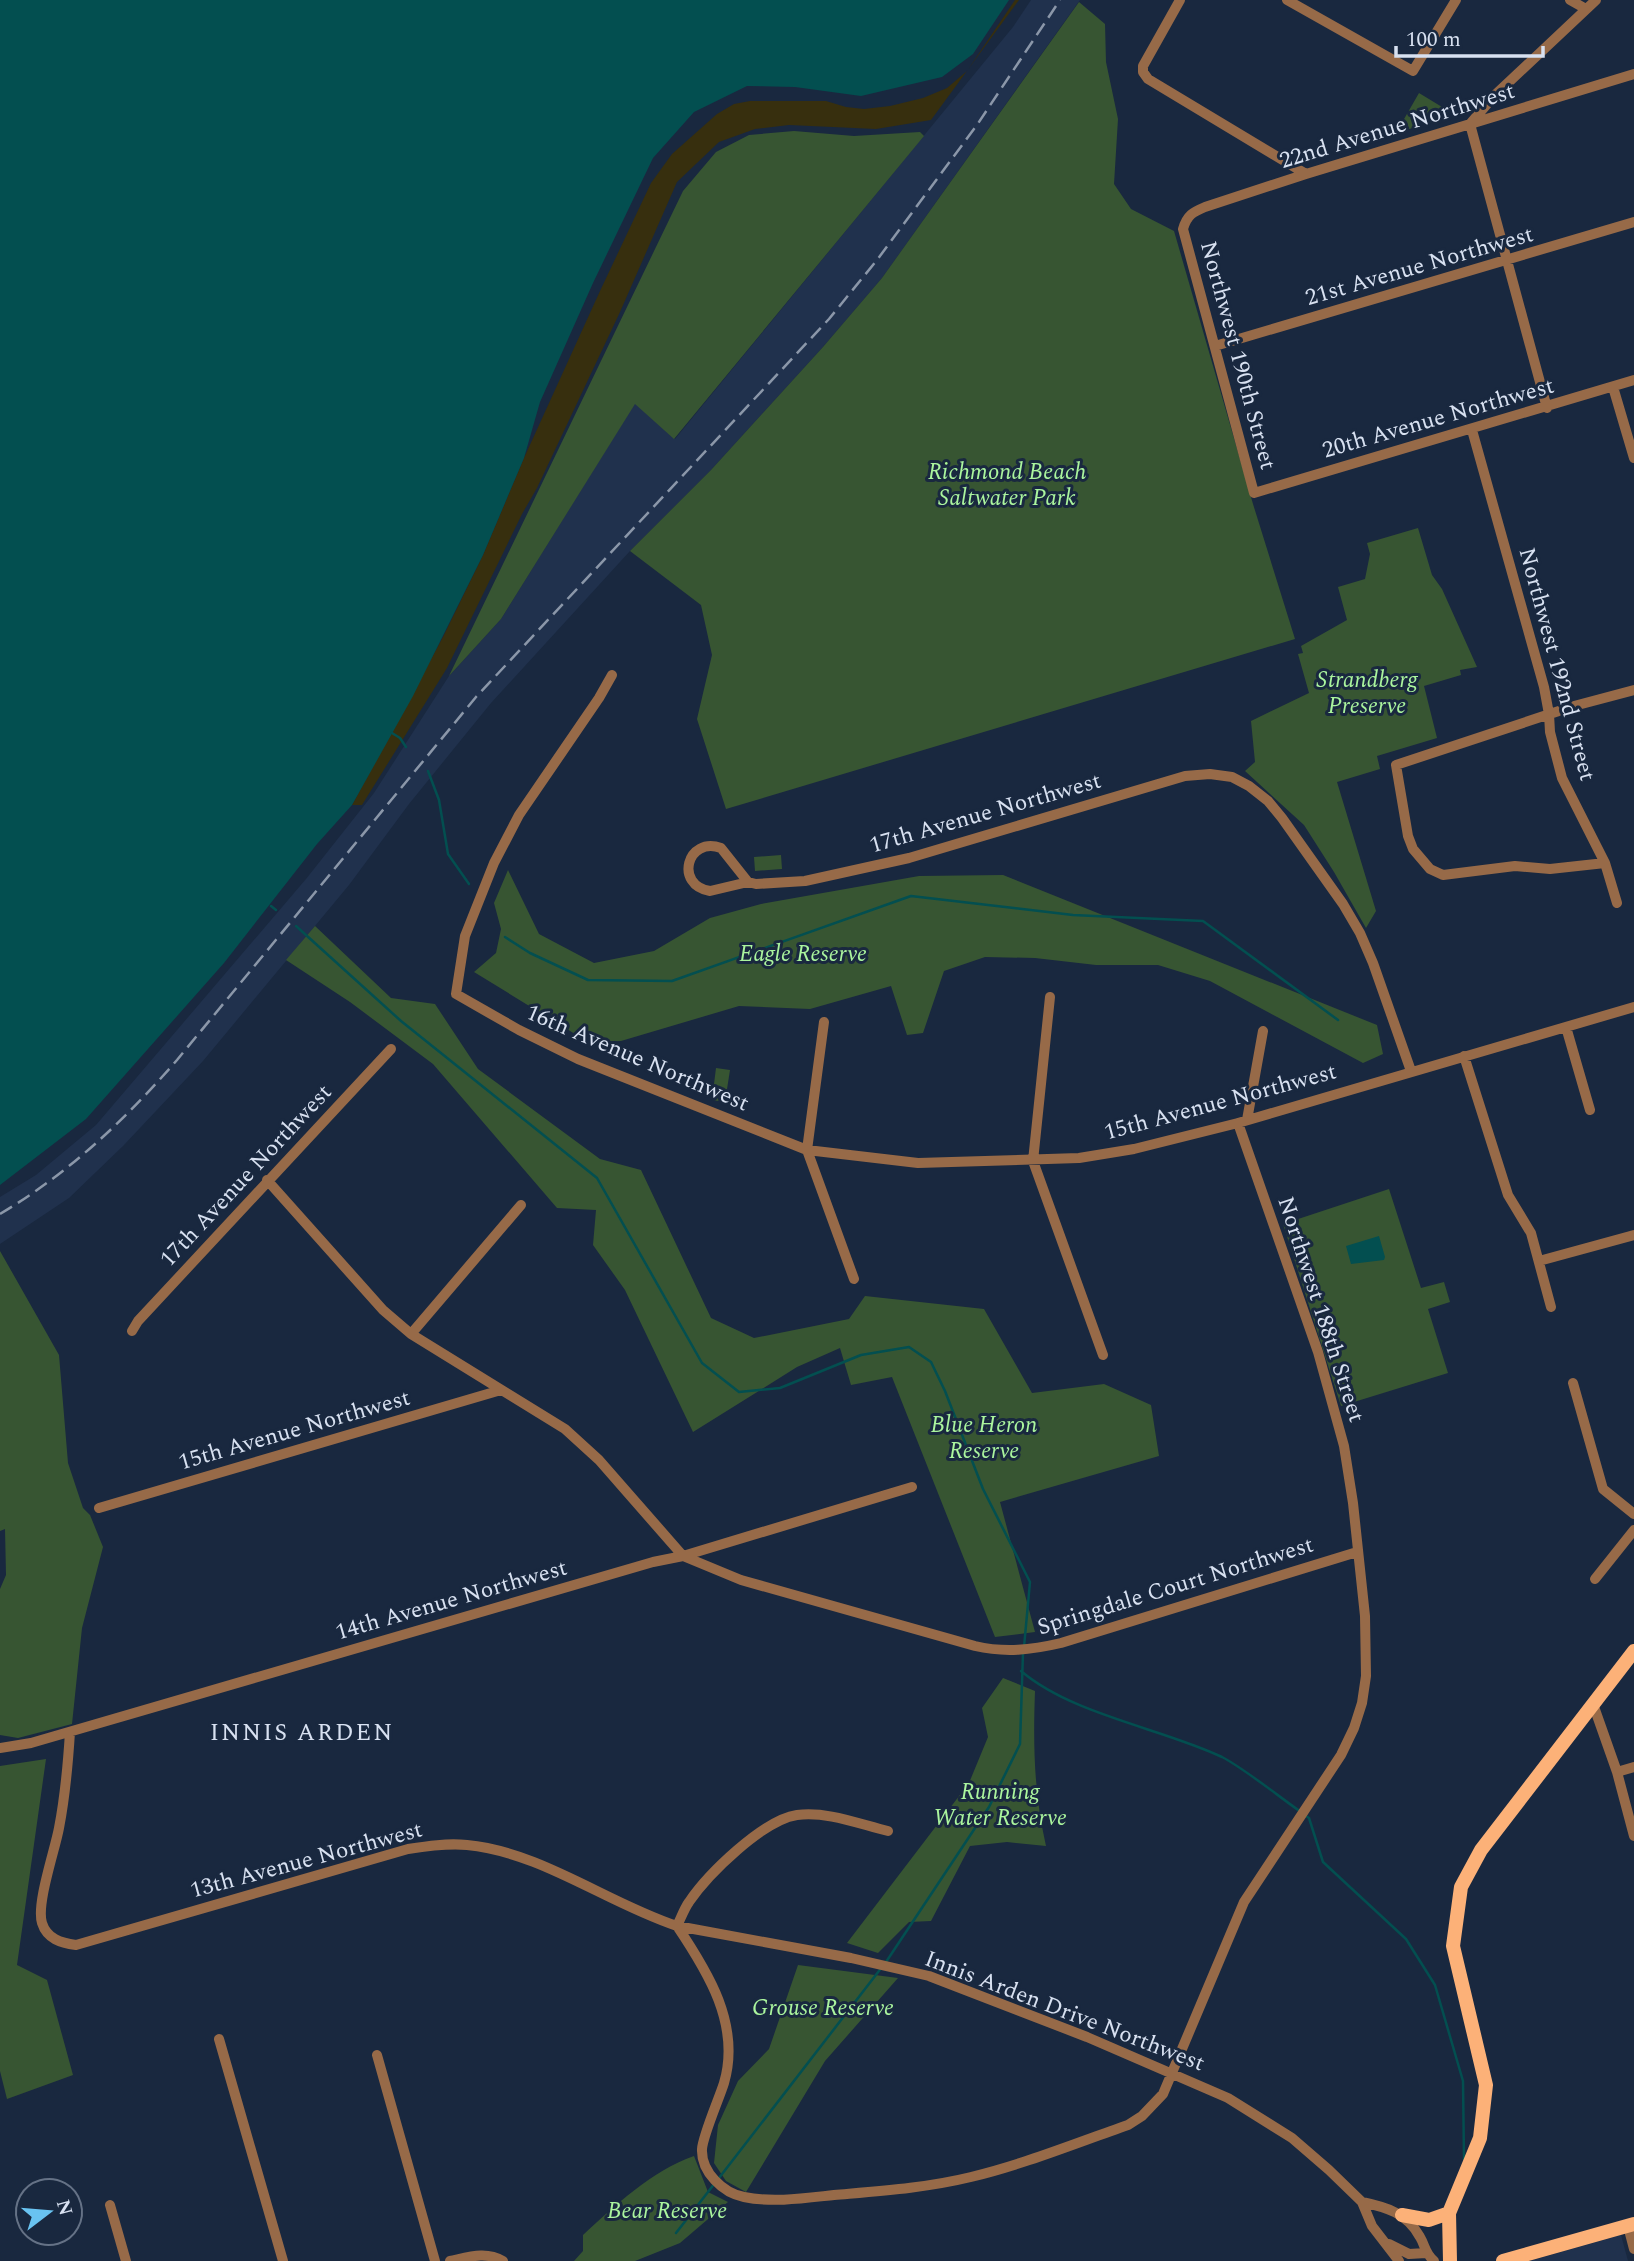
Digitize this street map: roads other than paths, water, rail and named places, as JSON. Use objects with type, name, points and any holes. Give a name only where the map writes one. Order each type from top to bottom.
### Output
[{"type":"main road","points":[[1450,2261],[1449,2213],[1480,2138],[1486,2085],[1453,1947],[1461,1886],[1481,1850],[1634,1651]]},
{"type":"main road","points":[[1402,2216],[1429,2220],[1449,2213]]},
{"type":"main road","points":[[1503,2261],[1631,2225]]},
{"type":"street","points":[[1180,0],[1143,66],[1143,72],[1148,79],[1306,174]]},
{"type":"street","points":[[1287,0],[1413,71],[1456,0]]},
{"type":"street","points":[[1570,0],[1586,9]]},
{"type":"street","points":[[1547,408],[1470,124],[1494,96],[1595,0]]},
{"type":"street","name":"22nd Avenue Northwest","points":[[1183,229],[1186,219],[1192,213],[1306,174],[1634,74]]},
{"type":"street","name":"21st Avenue Northwest","points":[[1215,346],[1507,262],[1634,222]]},
{"type":"street","name":"Northwest 190th Street","points":[[1183,229],[1254,493]]},
{"type":"street","name":"20th Avenue Northwest","points":[[1254,493],[1634,380]]},
{"type":"street","points":[[1614,387],[1634,458]]},
{"type":"street","name":"Northwest 192nd Street","points":[[1472,430],[1544,687],[1552,744],[1562,778],[1605,863],[1617,903]]},
{"type":"street","name":"16th Avenue Northwest","points":[[612,675],[519,814],[494,863],[465,936],[456,994],[519,1030],[578,1059],[807,1150]]},
{"type":"street","points":[[1605,863],[1550,869],[1515,866],[1443,875],[1430,869],[1413,849],[1408,836],[1395,765],[1549,714],[1634,690]]},
{"type":"street","name":"17th Avenue Northwest","points":[[748,882],[725,850],[716,846],[701,848],[690,859],[689,876],[695,885],[710,891],[748,882],[757,884],[805,881],[909,858],[1185,776],[1210,774],[1232,777],[1250,786],[1268,801],[1343,904],[1373,963],[1411,1071]]},
{"type":"street","points":[[1050,997],[1033,1161],[1103,1355]]},
{"type":"street","name":"15th Avenue Northwest","points":[[807,1150],[918,1163],[1033,1161],[1079,1158],[1134,1149],[1243,1121],[1634,1007]]},
{"type":"street","points":[[824,1022],[807,1150],[854,1279]]},
{"type":"street","points":[[1566,1027],[1590,1110]]},
{"type":"street","name":"Northwest 188th Street","points":[[677,1926],[713,1986],[727,2026],[729,2051],[725,2080],[702,2149],[706,2166],[715,2182],[726,2191],[744,2197],[794,2199],[914,2188],[976,2176],[1128,2125],[1163,2094],[1244,1902],[1341,1755],[1354,1728],[1362,1703],[1366,1668],[1365,1616],[1344,1446],[1327,1382],[1243,1121],[1263,1031]]},
{"type":"street","name":"17th Avenue Northwest","points":[[132,1331],[138,1321],[391,1049]]},
{"type":"street","points":[[1464,1056],[1508,1195],[1531,1233],[1551,1307]]},
{"type":"street","points":[[268,1180],[383,1310],[411,1334],[565,1429],[599,1460],[683,1556]]},
{"type":"street","points":[[411,1334],[521,1205]]},
{"type":"street","points":[[1539,1261],[1634,1235]]},
{"type":"street","points":[[1573,1382],[1603,1489],[1634,1514]]},
{"type":"street","name":"15th Avenue Northwest","points":[[99,1508],[501,1390]]},
{"type":"street","name":"14th Avenue Northwest","points":[[0,1748],[31,1743],[653,1562],[683,1556],[912,1486]]},
{"type":"street","points":[[1595,1579],[1634,1530]]},
{"type":"street","name":"Springdale Court Northwest","points":[[683,1556],[741,1580],[975,1646],[1016,1651],[1061,1643],[1357,1552]]},
{"type":"street","points":[[1593,1704],[1617,1772],[1634,1836]]},
{"type":"street","name":"13th Avenue Northwest","points":[[69,1732],[59,1829],[41,1920],[44,1929],[63,1944],[76,1945],[408,1849],[437,1844],[465,1844],[513,1855],[677,1926]]},
{"type":"street","points":[[1617,1772],[1634,1767]]},
{"type":"street","points":[[677,1926],[690,1901],[725,1863],[750,1838],[775,1822],[797,1815],[825,1816],[888,1831]]},
{"type":"street","name":"Innis Arden Drive Northwest","points":[[677,1926],[850,1958],[929,1976],[1172,2072],[1228,2098],[1297,2141],[1362,2203],[1372,2226],[1399,2261]]},
{"type":"street","points":[[219,2039],[284,2261]]},
{"type":"street","points":[[377,2054],[435,2261]]},
{"type":"street","name":"Innis Arden Drive Northwest","points":[[1362,2203],[1386,2207],[1402,2216]]},
{"type":"street","points":[[110,2205],[126,2261]]},
{"type":"street","points":[[1402,2216],[1420,2236],[1430,2257]]},
{"type":"street","points":[[1631,2225],[1634,2249]]},
{"type":"street","points":[[1383,2240],[1409,2254],[1430,2257]]},
{"type":"street","points":[[450,2261],[491,2255],[503,2260]]},
{"type":"waterway","points":[[392,733],[400,738],[406,747]]},
{"type":"waterway","points":[[428,771],[439,800],[448,854],[469,884]]},
{"type":"waterway","points":[[505,937],[530,953],[588,980],[672,981],[911,896],[1073,915],[1203,921],[1338,1020]]},
{"type":"waterway","points":[[271,906],[276,910]]},
{"type":"waterway","points":[[296,926],[401,1021],[597,1178],[702,1363],[739,1392],[780,1388],[861,1355],[909,1347],[931,1362],[983,1489],[1030,1582],[1024,1647]]},
{"type":"waterway","points":[[886,1962],[989,1807],[1020,1744],[1023,1653]]},
{"type":"waterway","points":[[1021,1671],[1042,1686],[1091,1710],[1222,1757],[1301,1812]]},
{"type":"waterway","points":[[1306,1816],[1309,1818],[1323,1862],[1406,1939],[1435,1985],[1463,2081],[1464,2159]]},
{"type":"waterway","points":[[719,2178],[882,1967]]},
{"type":"waterway","points":[[676,2233],[715,2183]]},
{"type":"railway","points":[[0,1214],[73,1163],[157,1082],[476,697],[829,319],[877,260],[977,125],[1060,0]]},
{"type":"district","name":"INNIS ARDEN","points":[[302,1732]]},
{"type":"park label","name":"Richmond Beach Saltwater Park","points":[[1007,484]]},
{"type":"park label","name":"Strandberg Preserve","points":[[1367,692]]},
{"type":"park label","name":"Eagle Reserve","points":[[803,953]]},
{"type":"park label","name":"Blue Heron Reserve","points":[[984,1437]]},
{"type":"park label","name":"Running Water Reserve","points":[[1000,1804]]},
{"type":"park label","name":"Grouse Reserve","points":[[823,2007]]},
{"type":"park label","name":"Bear Reserve","points":[[667,2210]]}]
